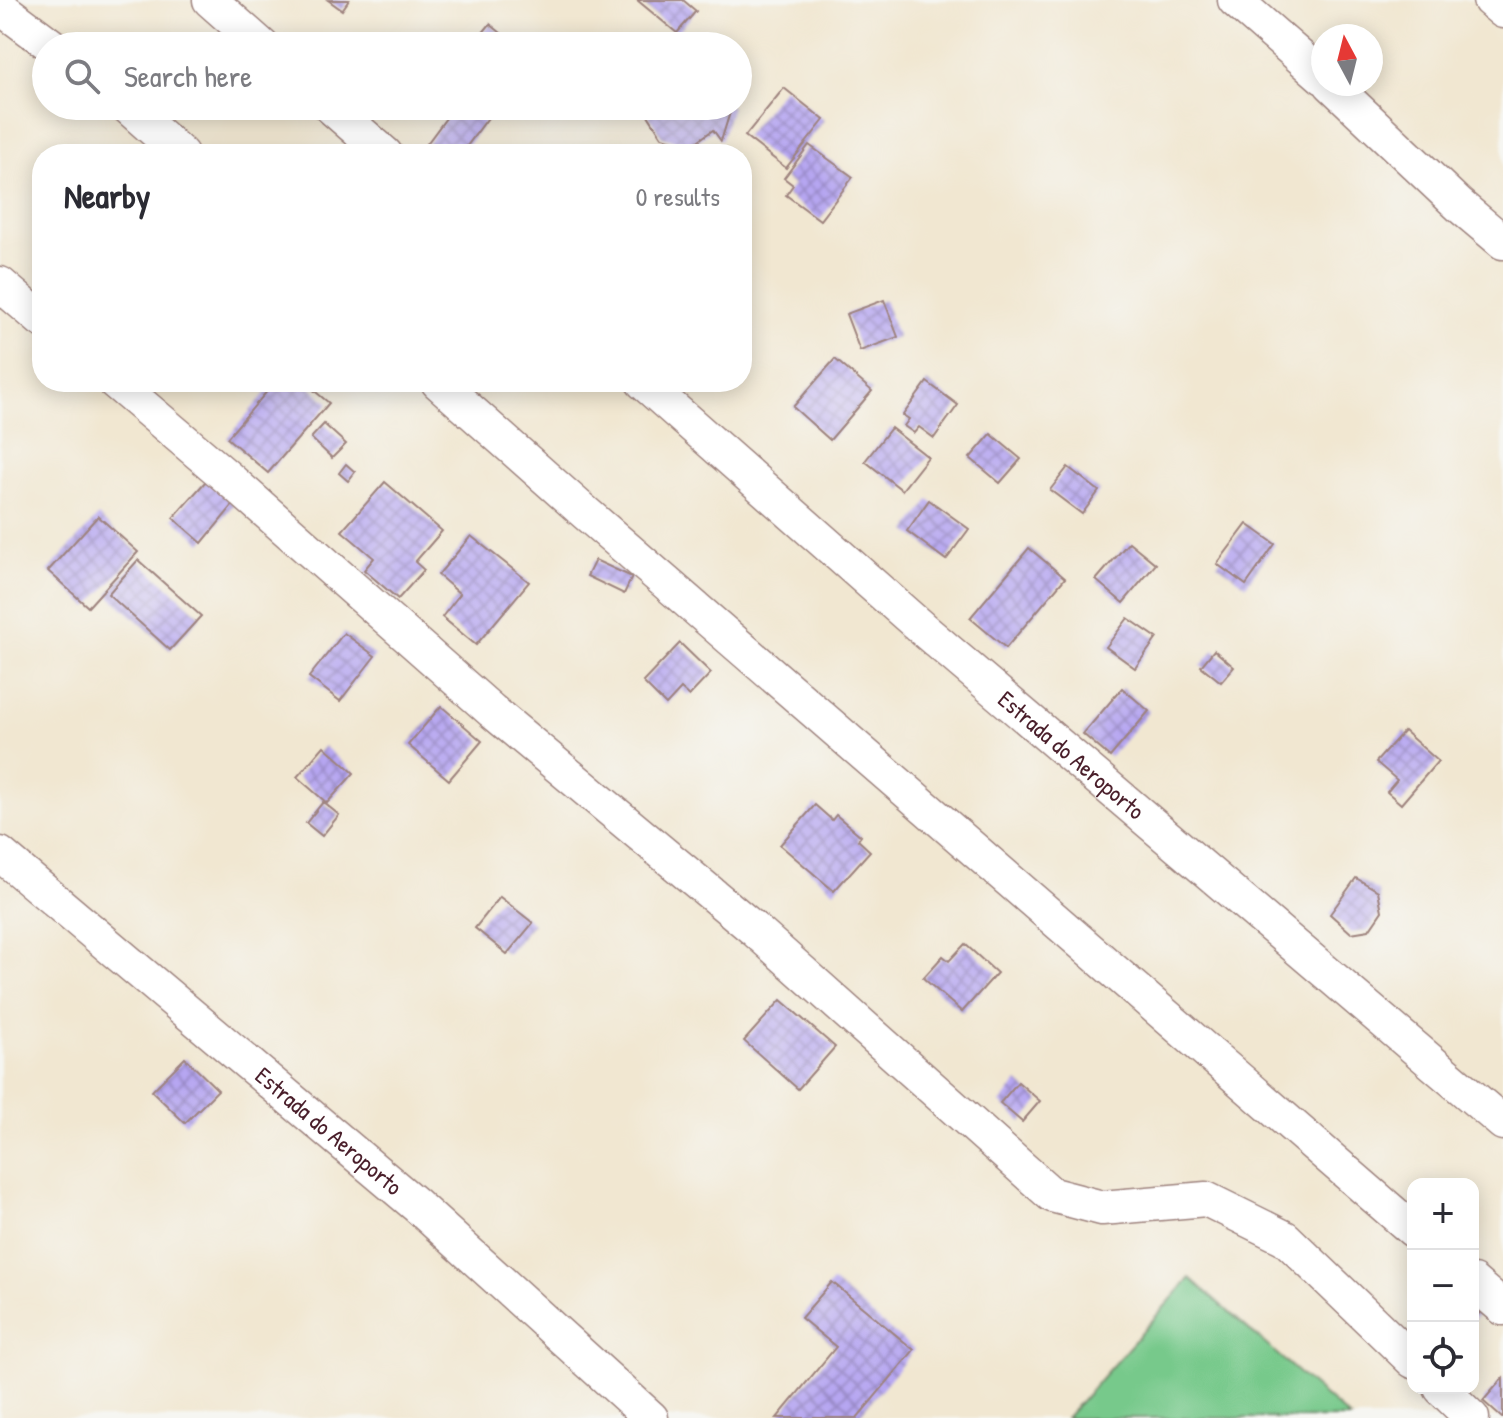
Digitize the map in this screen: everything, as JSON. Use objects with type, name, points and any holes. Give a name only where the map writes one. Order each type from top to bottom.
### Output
[{"type":"street","points":[[210,0],[246,32]]},
{"type":"street","points":[[1235,0],[1311,66]]},
{"type":"street","points":[[1490,0],[1503,11]]},
{"type":"street","points":[[0,7],[33,32]]},
{"type":"street","points":[[1344,96],[1459,205],[1503,242]]},
{"type":"street","points":[[143,120],[170,144]]},
{"type":"street","points":[[346,120],[374,144]]},
{"type":"street","points":[[0,284],[32,311]]},
{"type":"street","points":[[127,392],[492,711],[755,930],[1052,1195],[1102,1208],[1206,1199],[1285,1238],[1407,1355]]},
{"type":"street","points":[[449,392],[1407,1225]]},
{"type":"street","name":"Estrada do Aeroporto","points":[[654,392],[925,631],[1503,1123]]},
{"type":"street","name":"Estrada do Aeroporto","points":[[0,854],[416,1205],[651,1418]]},
{"type":"street","points":[[1479,1287],[1503,1308]]},
{"type":"street","points":[[1447,1394],[1472,1418]]},
{"type":"green space","points":[[1190,1278],[1350,1418],[1066,1418]]},
{"type":"building","points":[[328,0],[349,0],[342,10]]},
{"type":"building","points":[[637,0],[683,0],[696,11],[676,32]]},
{"type":"building","points":[[490,24],[500,32],[483,32]]},
{"type":"building","points":[[784,88],[824,120],[786,168],[745,136]]},
{"type":"building","points":[[445,120],[486,120],[468,144],[427,144]]},
{"type":"building","points":[[651,120],[728,120],[721,141],[713,130],[693,144],[662,137]]},
{"type":"building","points":[[809,145],[853,177],[820,220],[786,195],[793,185],[784,178]]},
{"type":"building","points":[[884,300],[898,337],[860,351],[846,314]]},
{"type":"building","points":[[835,359],[872,391],[830,440],[793,407]]},
{"type":"building","points":[[927,382],[958,405],[934,438],[919,427],[914,433],[904,426],[909,419],[903,415]]},
{"type":"building","points":[[266,392],[316,392],[329,403],[268,473],[227,438]]},
{"type":"building","points":[[324,424],[346,444],[332,458],[311,438]]},
{"type":"building","points":[[891,428],[928,457],[902,490],[865,461]]},
{"type":"building","points":[[991,434],[1021,459],[1000,483],[970,458]]},
{"type":"building","points":[[346,464],[355,472],[348,481],[339,473]]},
{"type":"building","points":[[1068,467],[1099,491],[1082,514],[1050,490]]},
{"type":"building","points":[[206,481],[234,504],[202,543],[173,518]]},
{"type":"building","points":[[385,482],[442,531],[415,562],[424,570],[398,599],[364,570],[374,558],[342,531]]},
{"type":"building","points":[[929,500],[969,529],[946,560],[907,531]]},
{"type":"building","points":[[98,516],[138,552],[88,607],[48,571]]},
{"type":"building","points":[[1247,524],[1275,544],[1246,585],[1217,564]]},
{"type":"building","points":[[471,536],[529,582],[476,645],[442,617],[460,594],[438,575]]},
{"type":"building","points":[[1129,542],[1156,564],[1123,603],[1096,580]]},
{"type":"building","points":[[1029,548],[1065,578],[1006,648],[970,618]]},
{"type":"building","points":[[138,560],[201,616],[170,650],[108,594]]},
{"type":"building","points":[[595,560],[632,577],[624,594],[587,576]]},
{"type":"building","points":[[1128,618],[1157,638],[1135,668],[1106,647]]},
{"type":"building","points":[[344,633],[375,656],[340,701],[309,677]]},
{"type":"building","points":[[680,643],[711,673],[689,696],[681,689],[666,705],[643,682]]},
{"type":"building","points":[[1214,650],[1234,667],[1221,682],[1201,666]]},
{"type":"building","points":[[1122,688],[1149,711],[1110,757],[1083,734]]},
{"type":"building","points":[[441,706],[482,741],[449,780],[408,745]]},
{"type":"building","points":[[1404,731],[1438,761],[1401,804],[1387,792],[1397,780],[1376,762]]},
{"type":"building","points":[[324,746],[354,773],[327,803],[297,777]]},
{"type":"building","points":[[323,802],[339,815],[322,836],[306,823]]},
{"type":"building","points":[[815,805],[832,820],[836,815],[861,836],[858,840],[870,851],[834,891],[780,845]]},
{"type":"building","points":[[1356,878],[1378,891],[1382,911],[1369,930],[1351,933],[1330,914]]},
{"type":"building","points":[[500,897],[533,923],[507,954],[475,928]]},
{"type":"building","points":[[965,944],[997,973],[962,1012],[923,978],[943,956],[949,961]]},
{"type":"building","points":[[781,1000],[835,1047],[798,1089],[744,1041]]},
{"type":"building","points":[[185,1058],[218,1090],[185,1123],[152,1091]]},
{"type":"building","points":[[1018,1082],[1040,1101],[1022,1122],[1000,1103]]},
{"type":"building","points":[[832,1282],[914,1350],[857,1418],[777,1418],[836,1347],[801,1318]]},
{"type":"building","points":[[1479,1297],[1487,1303],[1479,1313]]},
{"type":"building","points":[[1503,1378],[1503,1418],[1502,1418],[1483,1401]]}]
